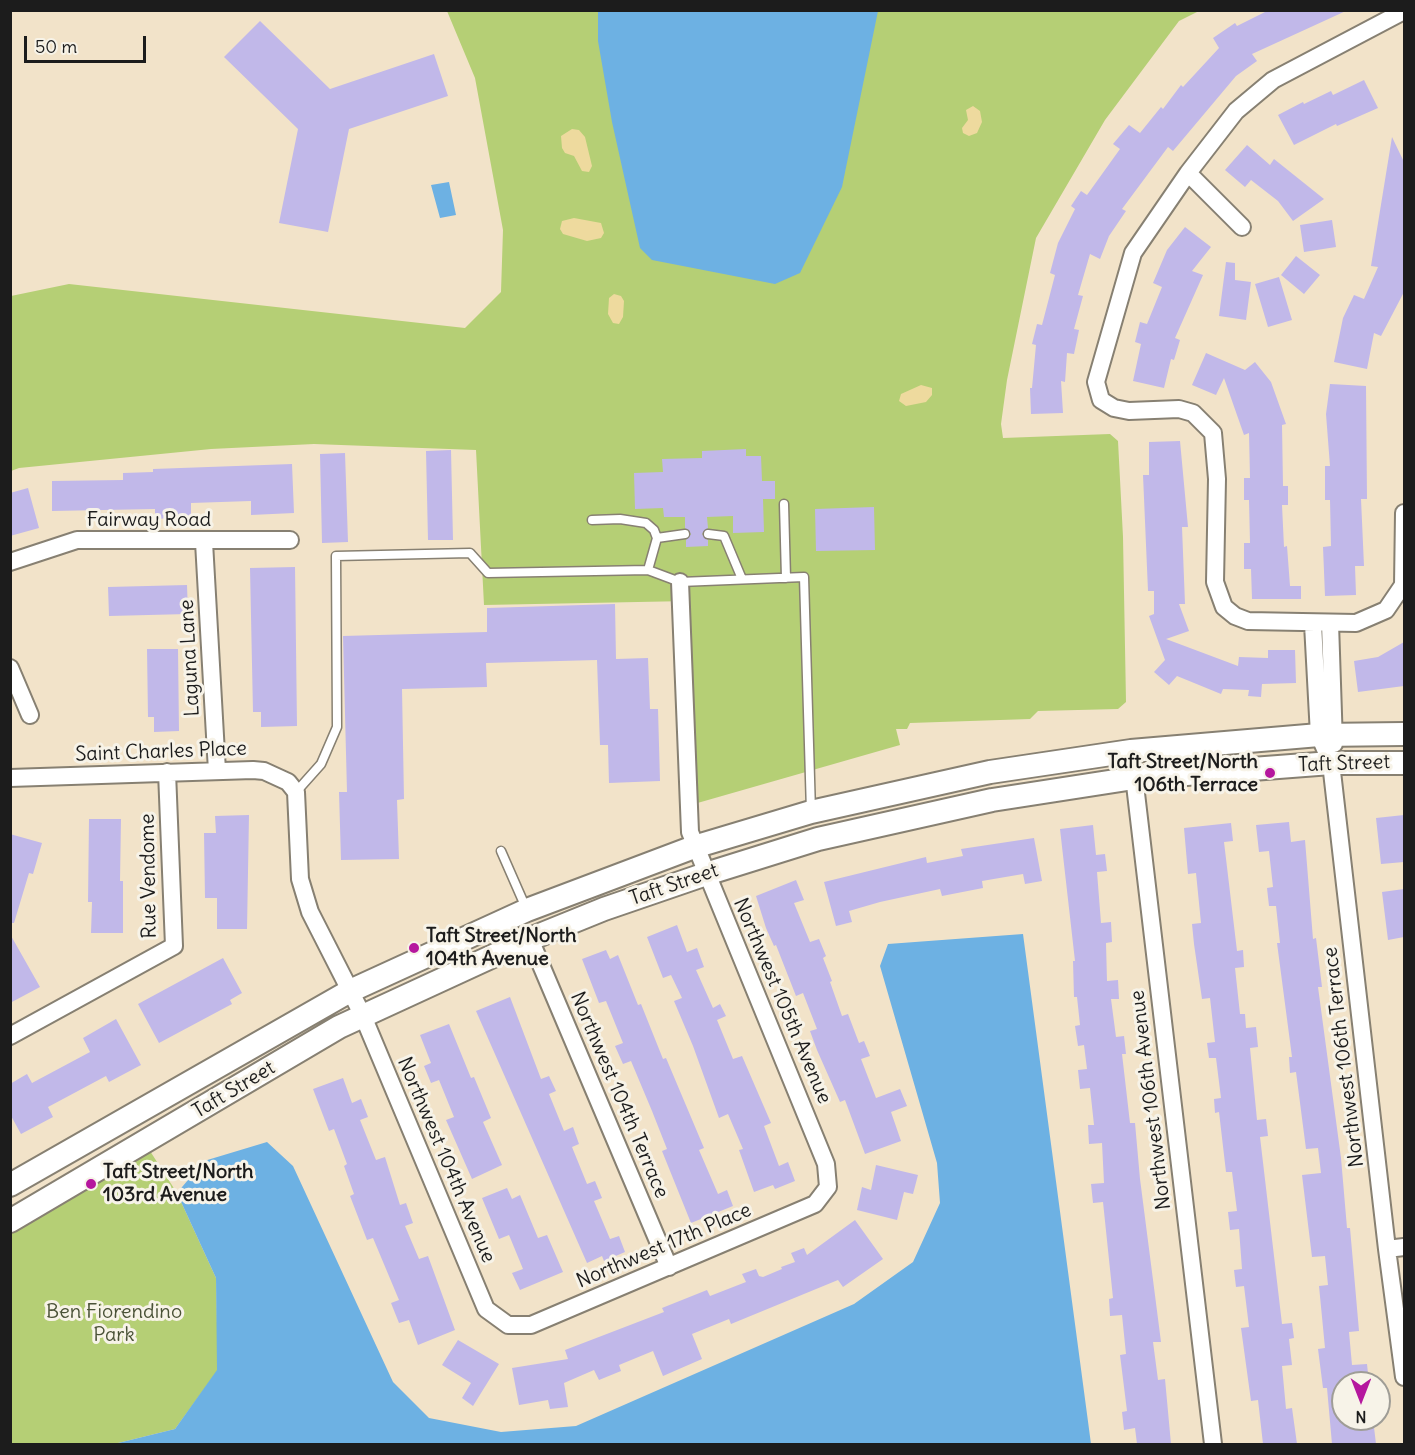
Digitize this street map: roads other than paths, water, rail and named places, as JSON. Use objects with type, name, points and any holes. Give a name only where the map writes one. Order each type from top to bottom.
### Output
[{"type":"street","points":[[1404,11],[1273,80],[1236,111],[1188,172],[1133,253],[1096,382],[1101,400],[1114,408],[1129,411],[1179,409],[1193,413],[1213,434],[1217,479],[1215,582],[1224,607],[1248,621],[1313,624],[1356,622],[1386,610],[1403,585],[1404,513]]},
{"type":"street","points":[[1188,172],[1242,227]]},
{"type":"street","name":"Fairway Road","points":[[10,562],[77,540],[204,542],[290,540]]},
{"type":"street","name":"Laguna Lane","points":[[204,542],[217,771]]},
{"type":"street","name":"Northwest 105th Avenue","points":[[680,582],[687,813],[694,847],[826,1164],[828,1187]]},
{"type":"street","points":[[1327,735],[1330,623]]},
{"type":"street","points":[[1313,624],[1327,735]]},
{"type":"street","points":[[10,668],[30,715]]},
{"type":"street","name":"Taft Street","points":[[10,1185],[159,1098],[356,1003],[527,910],[694,847],[811,812],[990,772],[1131,751],[1327,735],[1404,734]]},
{"type":"street","name":"Northwest 106th Terrace","points":[[1327,735],[1404,1377]]},
{"type":"street","name":"Northwest 106th Avenue","points":[[1131,751],[1213,1444]]},
{"type":"street","name":"Taft Street","points":[[10,1221],[339,1027],[356,1003],[530,939],[604,909],[706,874],[818,839],[992,800],[1134,778],[1331,763],[1404,763]]},
{"type":"street","name":"Saint Charles Place","points":[[10,778],[264,771],[288,782],[296,792]]},
{"type":"street","name":"Rue Vendome","points":[[10,1036],[174,946],[167,772]]},
{"type":"street","points":[[296,792],[300,879],[303,894],[356,1003]]},
{"type":"street","points":[[811,812],[818,839]]},
{"type":"street","name":"Northwest 104th Terrace","points":[[530,939],[669,1267]]},
{"type":"street","name":"Northwest 104th Avenue","points":[[356,1003],[486,1309],[508,1325]]},
{"type":"street","name":"Northwest 17th Place","points":[[508,1325],[531,1325],[669,1267],[815,1204],[828,1187]]},
{"type":"street","points":[[1387,1249],[1404,1247]]},
{"type":"lane","points":[[784,504],[786,578]]},
{"type":"lane","points":[[592,520],[621,519],[646,523],[654,530],[657,538],[648,570]]},
{"type":"lane","points":[[657,538],[686,534]]},
{"type":"lane","points":[[708,534],[724,536],[742,579]]},
{"type":"lane","points":[[296,792],[321,764],[337,727],[336,555],[470,553],[488,573],[648,570],[680,582],[804,578],[811,812]]},
{"type":"lane","points":[[501,851],[527,910]]},
{"type":"water","points":[[598,11],[878,11],[842,187],[800,273],[775,284],[652,260],[640,248],[612,122],[598,41]]},
{"type":"water","points":[[449,182],[456,215],[440,218],[431,185]]},
{"type":"water","points":[[1023,934],[1091,1444],[114,1444],[175,1429],[217,1370],[216,1278],[177,1193],[204,1161],[267,1142],[293,1166],[393,1382],[429,1418],[501,1432],[576,1426],[854,1304],[913,1262],[940,1203],[937,1163],[880,966],[888,944]]},
{"type":"place","name":"Taft Street/North 106th Terrace","points":[[1270,773]]},
{"type":"place","name":"Taft Street/North 104th Avenue","points":[[414,948]]},
{"type":"place","name":"Taft Street/North 103rd Avenue","points":[[91,1184]]},
{"type":"park label","name":"Ben Fiorendino Park","points":[[114,1324]]}]
